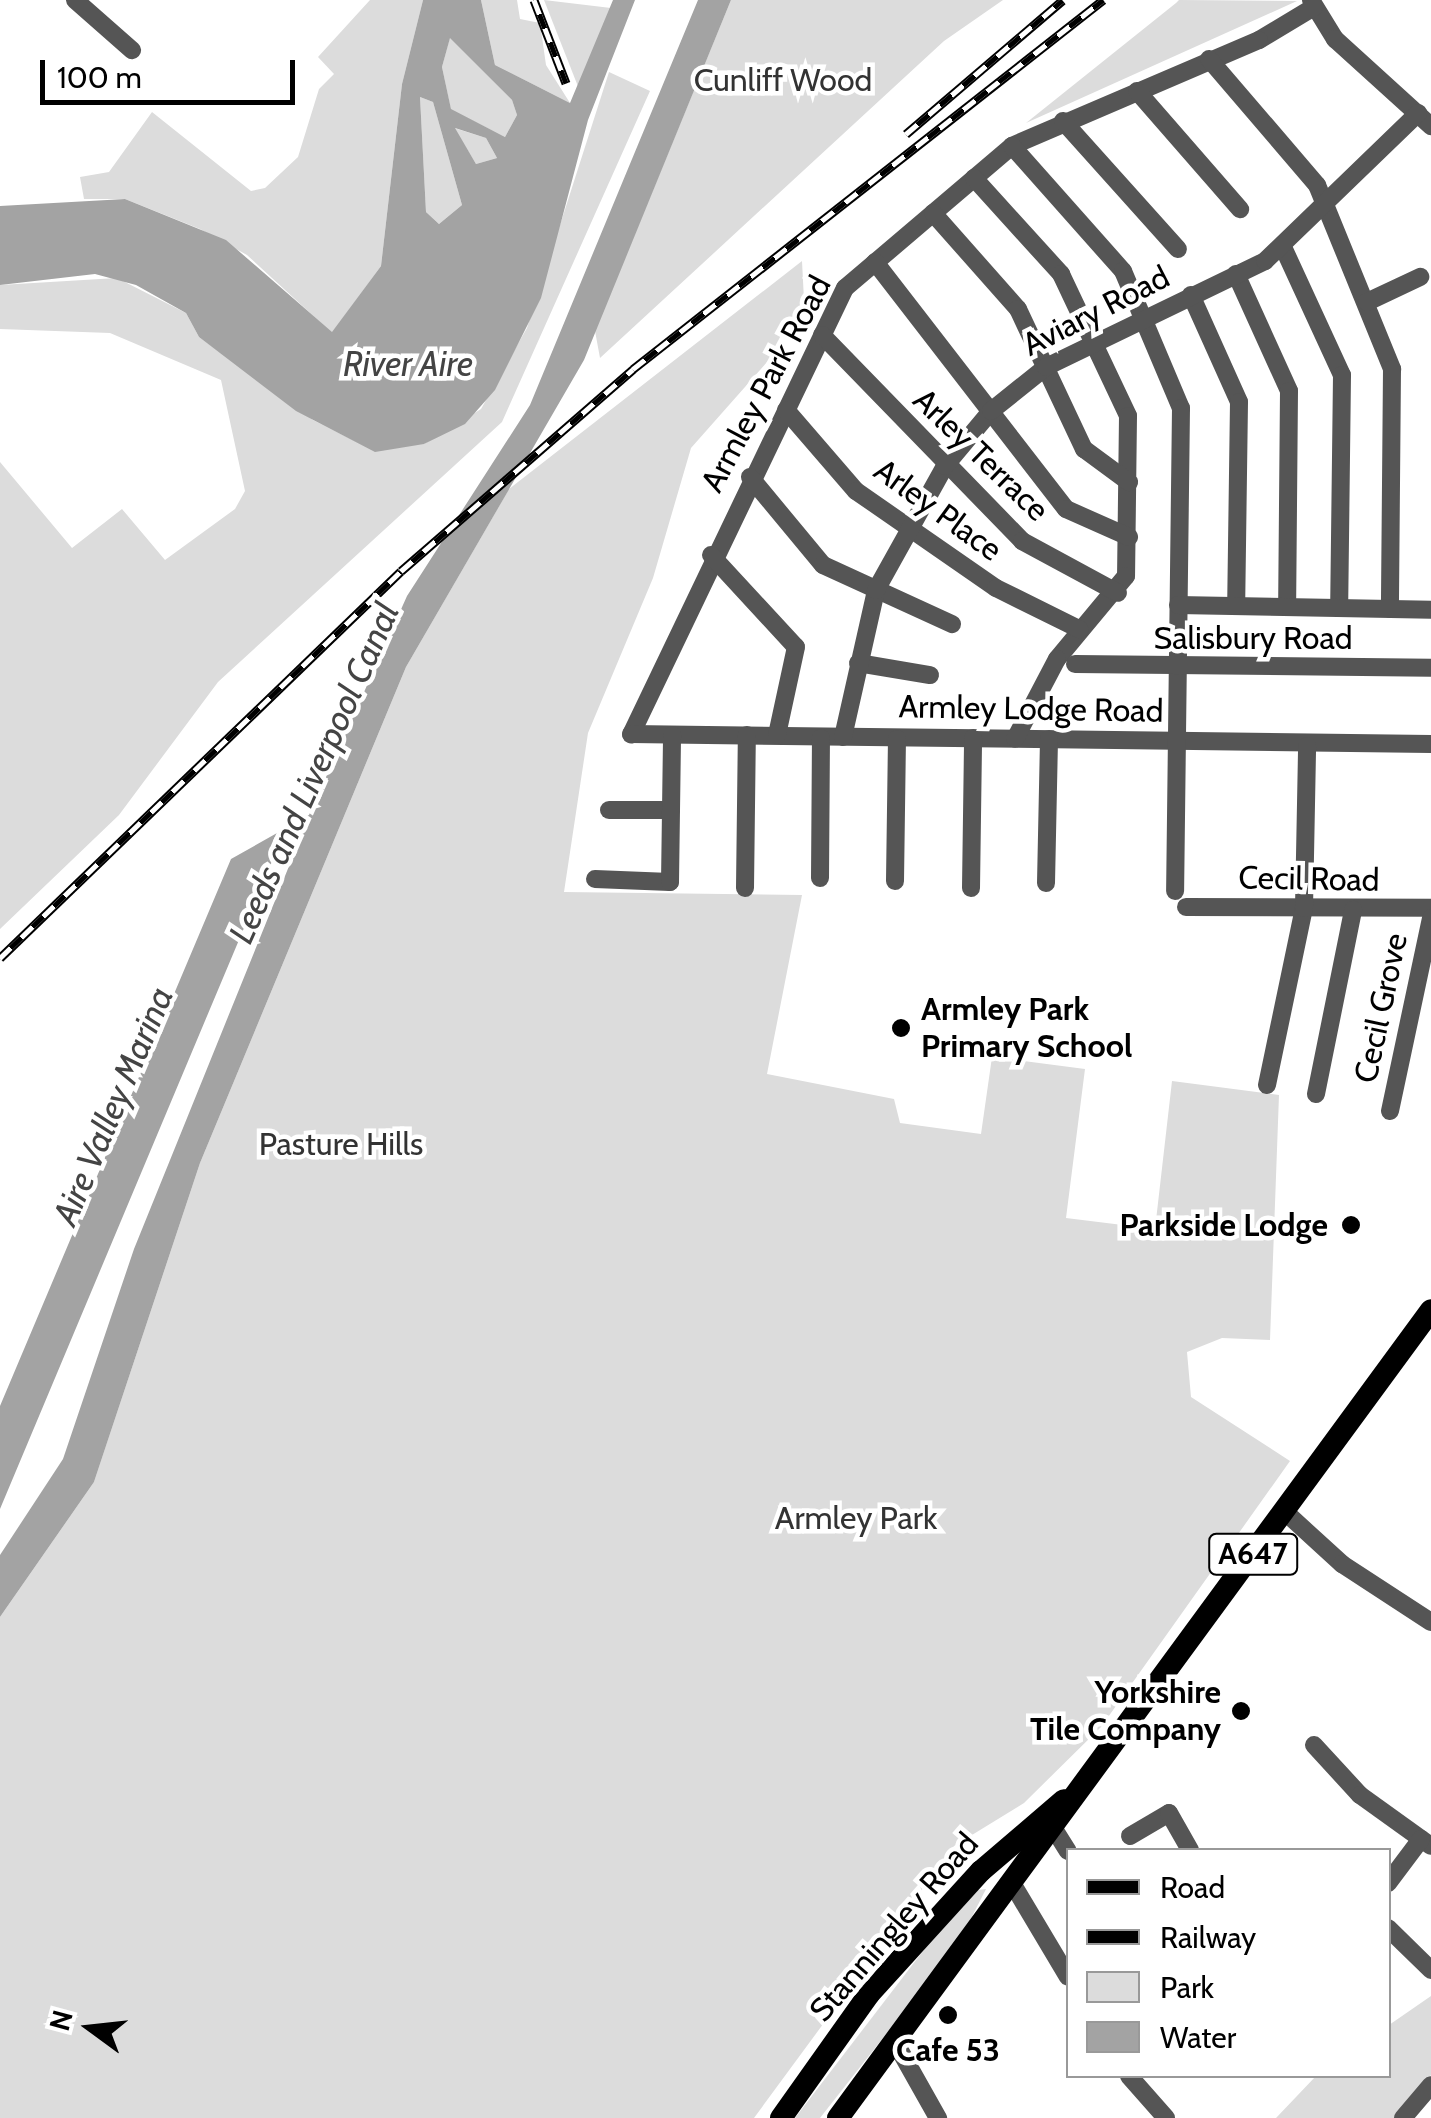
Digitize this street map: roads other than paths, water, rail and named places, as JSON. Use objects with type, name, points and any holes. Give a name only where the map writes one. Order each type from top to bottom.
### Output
[{"type":"main road","name":"Stanningley Road","points":[[841,2116],[1054,1829],[1071,1795],[1431,1310]]},
{"type":"main road","name":"Stanningley Road","points":[[781,2118],[870,1994],[1018,1834],[1071,1795]]},
{"type":"street","points":[[75,0],[132,50]]},
{"type":"street","points":[[1312,3],[1346,51],[1424,120]]},
{"type":"street","name":"Armley Park Road","points":[[631,734],[712,555],[846,288],[1012,146],[1209,58],[1312,3]]},
{"type":"street","points":[[1209,58],[1325,203],[1392,369],[1390,608]]},
{"type":"street","points":[[1137,91],[1240,209]]},
{"type":"street","name":"Aviary Road","points":[[844,737],[876,590],[945,466],[990,411],[1046,367],[1284,247],[1325,203],[1424,120]]},
{"type":"street","points":[[1062,121],[1178,249]]},
{"type":"street","points":[[1012,146],[1111,254],[1180,408],[1177,741]]},
{"type":"street","points":[[974,178],[1062,274],[1128,416],[1128,538],[1118,594],[1079,629],[1014,739]]},
{"type":"street","points":[[933,213],[1018,309],[1084,449],[1129,482]]},
{"type":"street","points":[[1284,247],[1342,375],[1339,606]]},
{"type":"street","points":[[875,262],[1066,509],[1128,538]]},
{"type":"street","points":[[1236,274],[1289,391],[1288,605]]},
{"type":"street","points":[[1367,302],[1420,277]]},
{"type":"street","points":[[1191,295],[1234,392],[1236,605]]},
{"type":"street","name":"Arley Terrace","points":[[822,335],[945,466],[1022,541],[1118,594]]},
{"type":"street","name":"Arley Place","points":[[786,410],[856,491],[996,588],[1079,629]]},
{"type":"street","points":[[750,477],[823,565],[952,624]]},
{"type":"street","points":[[712,555],[796,647],[777,735]]},
{"type":"street","points":[[1178,605],[1431,610]]},
{"type":"street","points":[[858,662],[930,675]]},
{"type":"street","name":"Salisbury Road","points":[[1074,664],[1177,669],[1431,668]]},
{"type":"street","name":"Armley Lodge Road","points":[[631,734],[1307,746],[1431,744]]},
{"type":"street","points":[[594,879],[670,882],[672,734]]},
{"type":"street","points":[[745,888],[746,735]]},
{"type":"street","points":[[820,878],[821,738]]},
{"type":"street","points":[[895,881],[897,738]]},
{"type":"street","points":[[971,888],[973,738]]},
{"type":"street","points":[[1046,883],[1049,739]]},
{"type":"street","name":"Cecil Road","points":[[1177,741],[1181,899],[1353,910],[1431,908]]},
{"type":"street","points":[[1267,1085],[1304,908],[1307,746]]},
{"type":"street","points":[[609,810],[670,810]]},
{"type":"street","points":[[1316,1094],[1353,910]]},
{"type":"street","name":"Cecil Grove","points":[[1390,1110],[1431,918]]},
{"type":"street","points":[[1284,1511],[1429,1621]]},
{"type":"street","points":[[1314,1745],[1389,1816],[1426,1843],[1391,1880]]},
{"type":"street","points":[[1130,1836],[1169,1813],[1189,1848]]},
{"type":"street","points":[[1054,1829],[1066,1848]]},
{"type":"street","points":[[1012,1883],[1066,1974]]},
{"type":"street","points":[[1391,1931],[1431,1970]]},
{"type":"street","points":[[894,2040],[938,2118]]},
{"type":"street","points":[[1131,2078],[1166,2118]]},
{"type":"street","points":[[1403,2118],[1431,2085]]},
{"type":"water","name":"River Aire","points":[[423,0],[481,0],[495,65],[570,103],[613,0],[635,0],[588,120],[541,298],[495,390],[465,424],[424,444],[375,452],[296,411],[199,337],[186,313],[136,285],[95,274],[0,285],[0,206],[125,199],[226,240],[332,332],[381,266],[402,84]],"holes":[[[450,38],[512,100],[517,115],[505,137],[451,109],[442,67]],[[420,97],[433,102],[462,205],[439,224],[426,212]],[[455,128],[486,138],[497,158],[476,164]]]},
{"type":"water","points":[[698,0],[731,0],[584,360],[406,667],[200,1163],[94,1482],[0,1617],[0,1555],[63,1459],[134,1249],[300,839],[278,847],[0,1509],[0,1406],[231,859],[309,815],[407,596],[530,405]]},
{"type":"railway","points":[[534,0],[566,83]]},
{"type":"railway","points":[[906,134],[1063,0]]},
{"type":"railway","points":[[0,958],[401,571],[633,369],[1103,0]]},
{"type":"place","name":"Armley Park Primary School","points":[[901,1028]]},
{"type":"place","name":"Parkside Lodge","points":[[1351,1225]]},
{"type":"place","name":"Yorkshire Tile Company","points":[[1241,1711]]},
{"type":"place","name":"Cafe 53","points":[[948,2015]]},
{"type":"park label","name":"Cunliff Wood","points":[[783,80]]},
{"type":"park label","name":"Pasture Hills","points":[[341,1144]]},
{"type":"park label","name":"Armley Park","points":[[856,1518]]},
{"type":"water label","name":"Leeds and Liverpool Canal","points":[[314,773]]},
{"type":"water label","name":"Aire Valley Marina","points":[[113,1106]]}]
